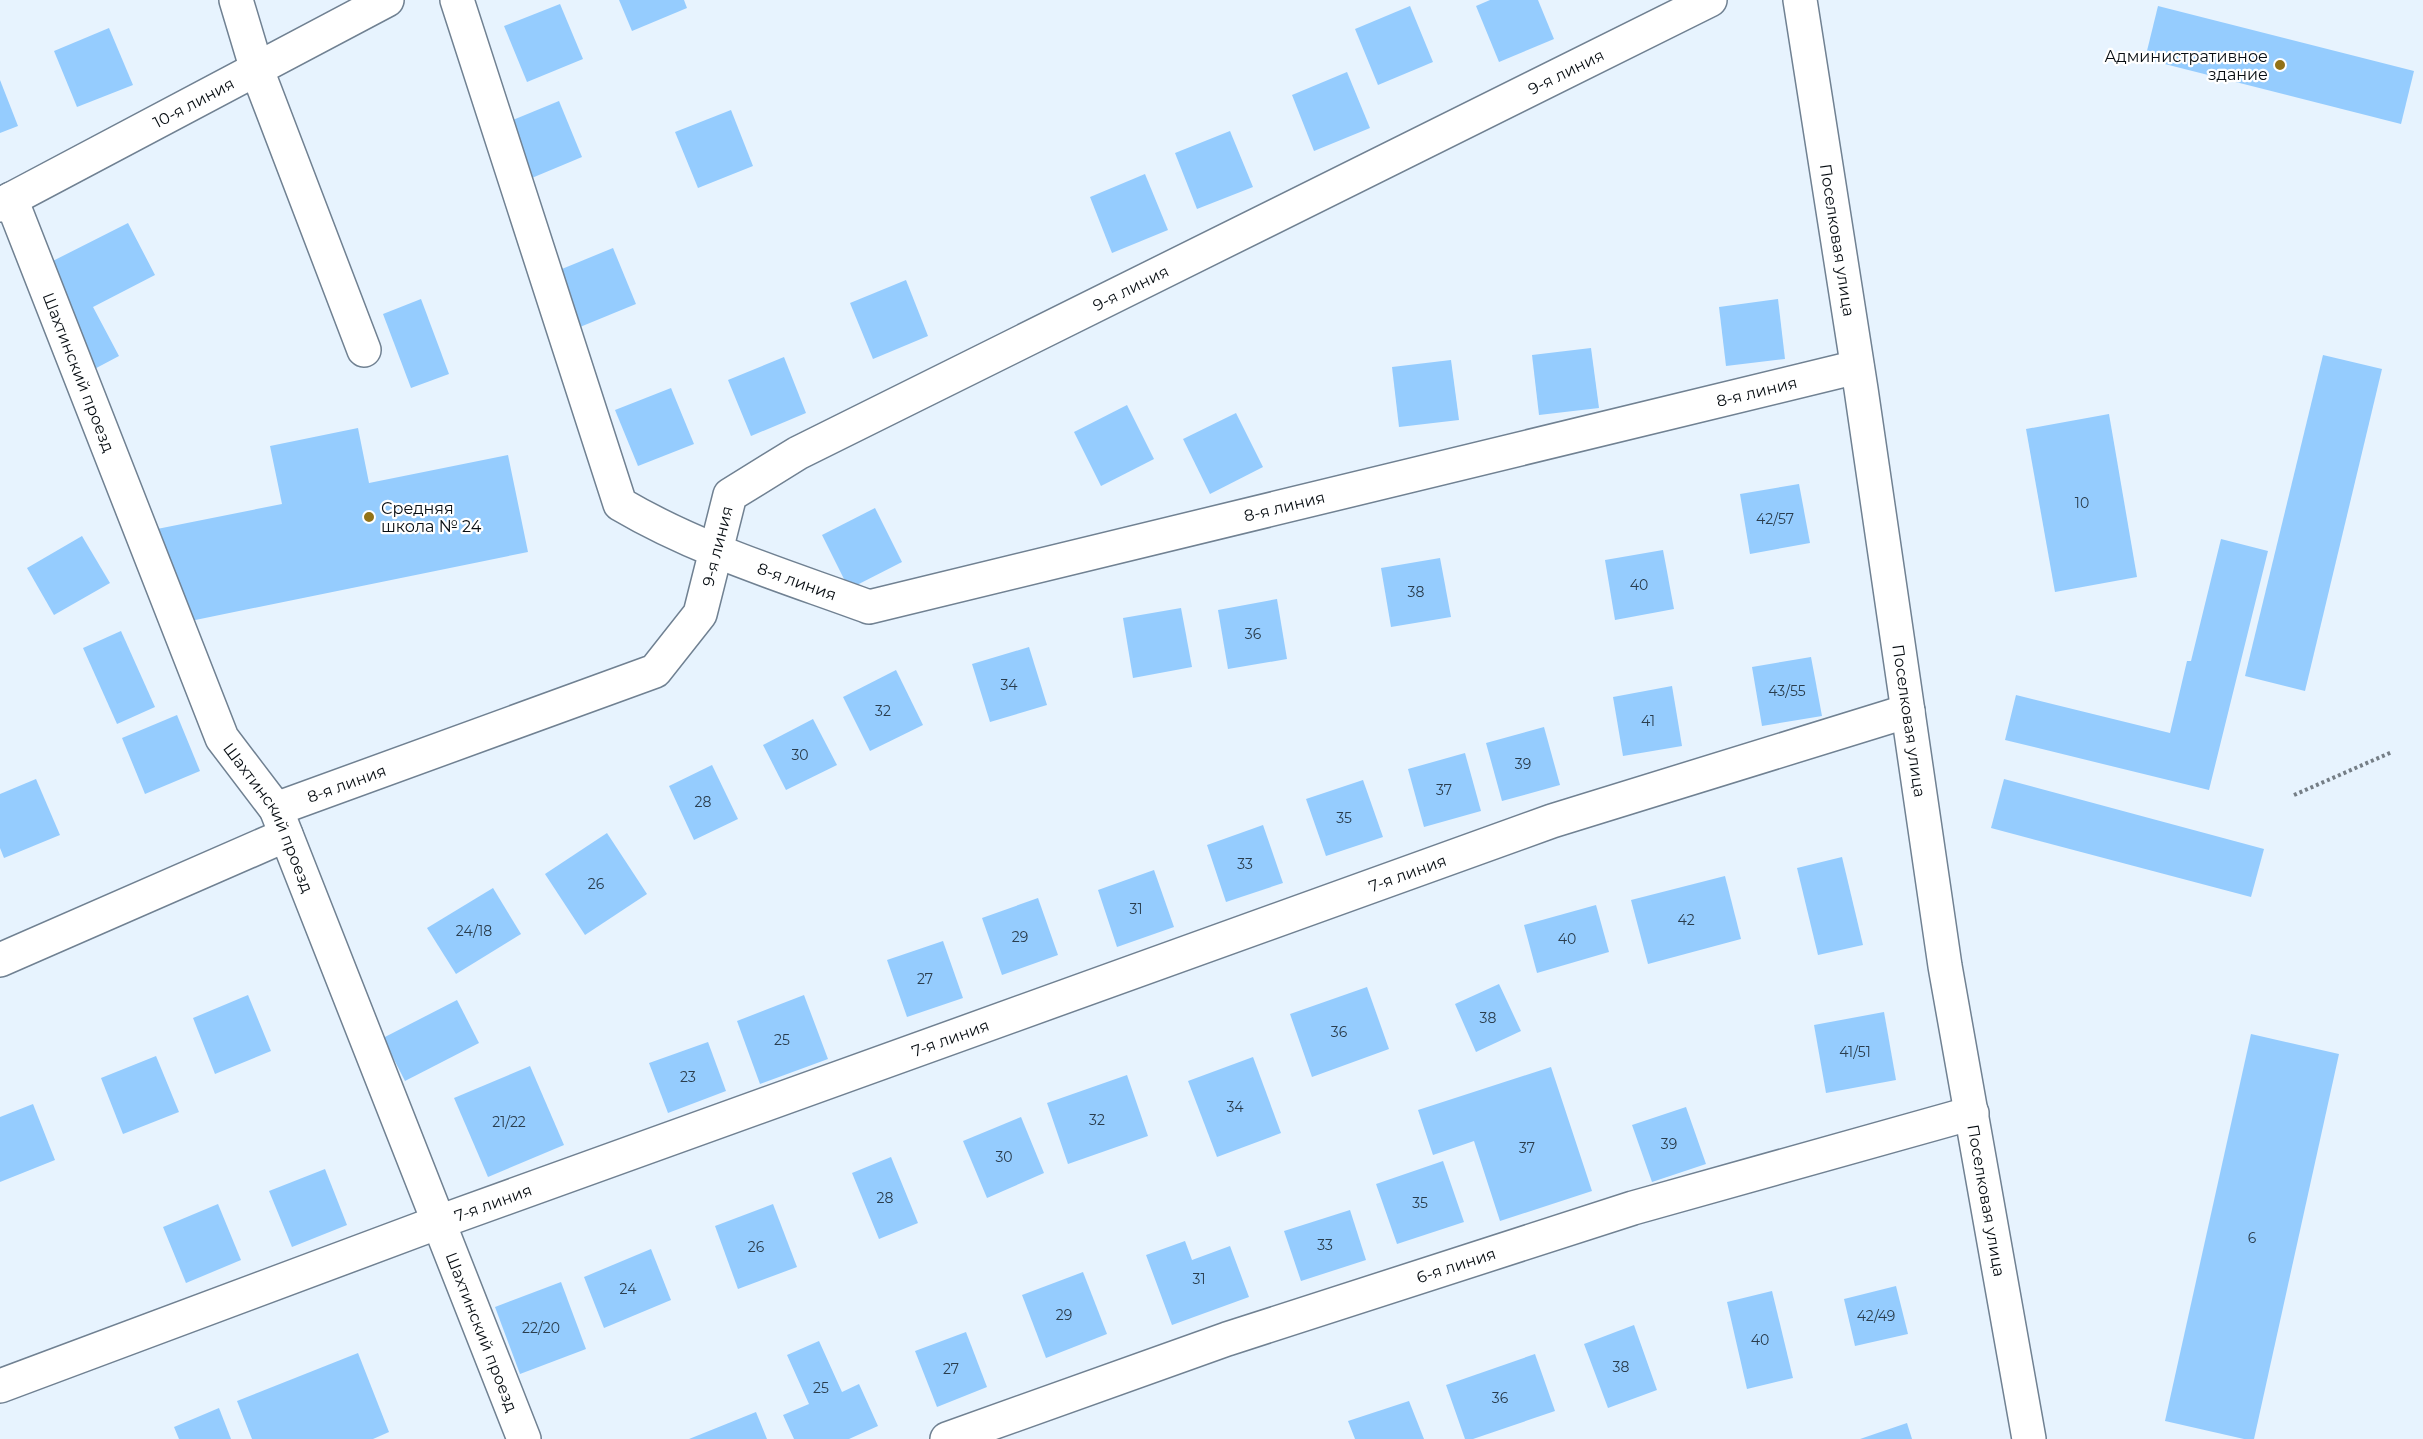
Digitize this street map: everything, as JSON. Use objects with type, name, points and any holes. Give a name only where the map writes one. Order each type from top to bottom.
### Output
[{"type":"street","points":[[236,0],[257,70],[364,350]]},
{"type":"street","name":"10-я линия","points":[[6,202],[387,0]]},
{"type":"street","name":"8-я линия","points":[[457,0],[620,504],[655,524],[716,550],[869,607],[1857,367]]},
{"type":"street","name":"9-я линия","points":[[655,671],[700,614],[730,495],[798,453],[1710,0]]},
{"type":"street","name":"Поселковая улица","points":[[1800,0],[1857,367],[1945,966],[2029,1439]]},
{"type":"street","name":"Шахтинский проезд","points":[[6,202],[222,738],[281,822],[524,1439]]},
{"type":"street","name":"8-я линия","points":[[0,960],[281,822],[655,671]]},
{"type":"street","name":"7-я линия","points":[[0,1386],[439,1222],[1552,821],[1908,711]]},
{"type":"street","name":"6-я линия","points":[[947,1439],[1227,1339],[1633,1208],[1972,1113]]},
{"type":"path","points":[[2294,795],[2392,752]]},
{"type":"building","points":[[619,0],[684,0],[687,8],[632,31]]},
{"type":"building","points":[[1490,0],[1538,0],[1554,39],[1499,62],[1476,6]]},
{"type":"building","points":[[560,4],[583,59],[527,82],[504,26]]},
{"type":"building","points":[[1410,6],[1433,62],[1378,85],[1355,29]]},
{"type":"building","name":"Административное здание","points":[[2158,6],[2414,71],[2401,124],[2145,59]]},
{"type":"building","points":[[109,28],[133,85],[77,107],[54,51]]},
{"type":"building","points":[[1347,72],[1370,128],[1314,151],[1292,95]]},
{"type":"building","points":[[0,80],[18,126],[0,133]]},
{"type":"building","points":[[559,101],[582,157],[527,180],[503,124]]},
{"type":"building","points":[[731,110],[753,166],[698,188],[675,132]]},
{"type":"building","points":[[1230,131],[1253,187],[1197,209],[1175,153]]},
{"type":"building","points":[[1145,174],[1168,230],[1112,253],[1090,197]]},
{"type":"building","points":[[128,223],[155,275],[93,307],[119,356],[85,374],[33,271]]},
{"type":"building","points":[[613,248],[636,304],[580,327],[557,271]]},
{"type":"building","points":[[906,280],[928,336],[873,359],[850,303]]},
{"type":"building","points":[[421,299],[449,374],[411,388],[383,314]]},
{"type":"building","points":[[1778,299],[1785,359],[1726,366],[1719,307]]},
{"type":"building","points":[[1591,348],[1599,408],[1539,415],[1532,355]]},
{"type":"building","points":[[2323,355],[2382,369],[2305,691],[2245,676]]},
{"type":"building","points":[[784,357],[806,413],[751,436],[728,380]]},
{"type":"building","points":[[1451,360],[1459,420],[1399,427],[1392,367]]},
{"type":"building","points":[[671,388],[694,444],[638,466],[615,410]]},
{"type":"building","points":[[1127,405],[1154,459],[1101,486],[1074,432]]},
{"type":"building","points":[[1236,413],[1263,467],[1210,494],[1183,439]]},
{"type":"building","points":[[2109,414],[2137,577],[2055,592],[2026,429]]},
{"type":"building","name":"Средняя школа № 24","points":[[358,428],[369,483],[508,455],[528,552],[171,625],[152,530],[282,504],[270,446]]},
{"type":"building","points":[[1799,484],[1810,543],[1750,554],[1740,494]]},
{"type":"building","points":[[875,508],[902,562],[849,589],[822,535]]},
{"type":"building","points":[[82,536],[110,583],[54,615],[27,568]]},
{"type":"building","points":[[2221,539],[2268,551],[2209,790],[2005,740],[2016,695],[2170,733],[2187,661],[2191,661]]},
{"type":"building","points":[[1663,550],[1674,609],[1615,620],[1605,560]]},
{"type":"building","points":[[1440,558],[1451,617],[1391,627],[1381,568]]},
{"type":"building","points":[[1277,599],[1287,659],[1228,669],[1218,610]]},
{"type":"building","points":[[1181,608],[1192,667],[1133,678],[1123,618]]},
{"type":"building","points":[[121,631],[155,707],[117,724],[83,648]]},
{"type":"building","points":[[1029,647],[1047,705],[990,722],[972,664]]},
{"type":"building","points":[[1811,657],[1822,716],[1762,726],[1752,667]]},
{"type":"building","points":[[896,670],[923,725],[870,751],[843,697]]},
{"type":"building","points":[[1672,686],[1682,746],[1623,756],[1613,697]]},
{"type":"building","points":[[177,715],[200,771],[145,794],[122,738]]},
{"type":"building","points":[[813,719],[837,765],[786,790],[763,745]]},
{"type":"building","points":[[1544,727],[1560,785],[1502,801],[1486,743]]},
{"type":"building","points":[[1465,753],[1481,811],[1424,827],[1408,769]]},
{"type":"building","points":[[712,765],[738,819],[694,840],[669,786]]},
{"type":"building","points":[[36,779],[60,835],[4,858],[0,848],[0,794]]},
{"type":"building","points":[[2004,779],[2264,849],[2251,897],[1991,828]]},
{"type":"building","points":[[1363,780],[1383,837],[1326,856],[1306,799]]},
{"type":"building","points":[[1263,825],[1283,883],[1226,902],[1207,845]]},
{"type":"building","points":[[607,833],[647,894],[585,935],[545,874]]},
{"type":"building","points":[[1842,857],[1863,945],[1818,955],[1797,868]]},
{"type":"building","points":[[1154,870],[1174,927],[1117,947],[1098,890]]},
{"type":"building","points":[[1725,876],[1741,939],[1648,964],[1631,900]]},
{"type":"building","points":[[493,888],[521,934],[456,974],[427,928]]},
{"type":"building","points":[[1038,898],[1058,955],[1002,975],[982,918]]},
{"type":"building","points":[[1596,905],[1609,952],[1537,973],[1524,925]]},
{"type":"building","points":[[943,941],[963,998],[907,1017],[887,960]]},
{"type":"building","points":[[1499,984],[1521,1031],[1476,1052],[1455,1004]]},
{"type":"building","points":[[1367,987],[1389,1049],[1312,1077],[1290,1014]]},
{"type":"building","points":[[248,995],[271,1051],[215,1074],[193,1018]]},
{"type":"building","points":[[804,995],[828,1059],[760,1084],[737,1021]]},
{"type":"building","points":[[457,1000],[479,1043],[405,1081],[383,1038]]},
{"type":"building","points":[[1884,1012],[1896,1080],[1826,1093],[1814,1025]]},
{"type":"building","points":[[2251,1034],[2339,1054],[2254,1439],[2244,1439],[2165,1421]]},
{"type":"building","points":[[708,1042],[726,1091],[668,1113],[649,1063]]},
{"type":"building","points":[[156,1056],[179,1112],[123,1134],[101,1078]]},
{"type":"building","points":[[1253,1057],[1281,1133],[1217,1157],[1188,1081]]},
{"type":"building","points":[[530,1066],[564,1145],[488,1177],[454,1098]]},
{"type":"building","points":[[1551,1067],[1592,1191],[1500,1221],[1474,1141],[1433,1155],[1418,1110]]},
{"type":"building","points":[[1127,1075],[1148,1136],[1068,1164],[1047,1103]]},
{"type":"building","points":[[33,1104],[55,1160],[0,1182],[0,1117]]},
{"type":"building","points":[[1686,1107],[1706,1164],[1652,1182],[1632,1125]]},
{"type":"building","points":[[1021,1117],[1044,1173],[987,1198],[963,1141]]},
{"type":"building","points":[[891,1157],[918,1223],[879,1239],[852,1173]]},
{"type":"building","points":[[1443,1161],[1464,1222],[1397,1244],[1376,1184]]},
{"type":"building","points":[[325,1169],[347,1225],[292,1247],[269,1191]]},
{"type":"building","points":[[218,1204],[241,1260],[186,1283],[163,1227]]},
{"type":"building","points":[[773,1204],[797,1267],[738,1289],[715,1226]]},
{"type":"building","points":[[1350,1210],[1366,1260],[1301,1281],[1284,1231]]},
{"type":"building","points":[[1185,1241],[1192,1260],[1230,1246],[1249,1297],[1172,1325],[1146,1255]]},
{"type":"building","points":[[651,1249],[671,1300],[604,1328],[584,1277]]},
{"type":"building","points":[[1083,1272],[1107,1334],[1046,1358],[1022,1295]]},
{"type":"building","points":[[561,1282],[586,1349],[520,1374],[495,1307]]},
{"type":"building","points":[[1896,1286],[1908,1334],[1855,1346],[1844,1299]]},
{"type":"building","points":[[1772,1291],[1793,1378],[1747,1389],[1727,1302]]},
{"type":"building","points":[[1634,1325],[1657,1390],[1608,1408],[1584,1344]]},
{"type":"building","points":[[966,1332],[987,1387],[937,1407],[915,1351]]},
{"type":"building","points":[[819,1341],[842,1392],[859,1384],[878,1426],[849,1439],[794,1439],[783,1415],[809,1404],[787,1355]]},
{"type":"building","points":[[358,1353],[389,1432],[373,1439],[252,1439],[237,1401]]},
{"type":"building","points":[[1535,1354],[1555,1411],[1473,1439],[1465,1439],[1446,1385]]},
{"type":"building","points":[[1409,1401],[1424,1439],[1355,1439],[1348,1421]]},
{"type":"building","points":[[219,1408],[231,1439],[179,1439],[174,1427]]},
{"type":"building","points":[[756,1412],[767,1439],[689,1439]]},
{"type":"building","points":[[1907,1423],[1912,1439],[1860,1439]]},
{"type":"place","name":"Административное здание","points":[[2280,65]]},
{"type":"place","name":"Средняя школа № 24","points":[[369,517]]}]
